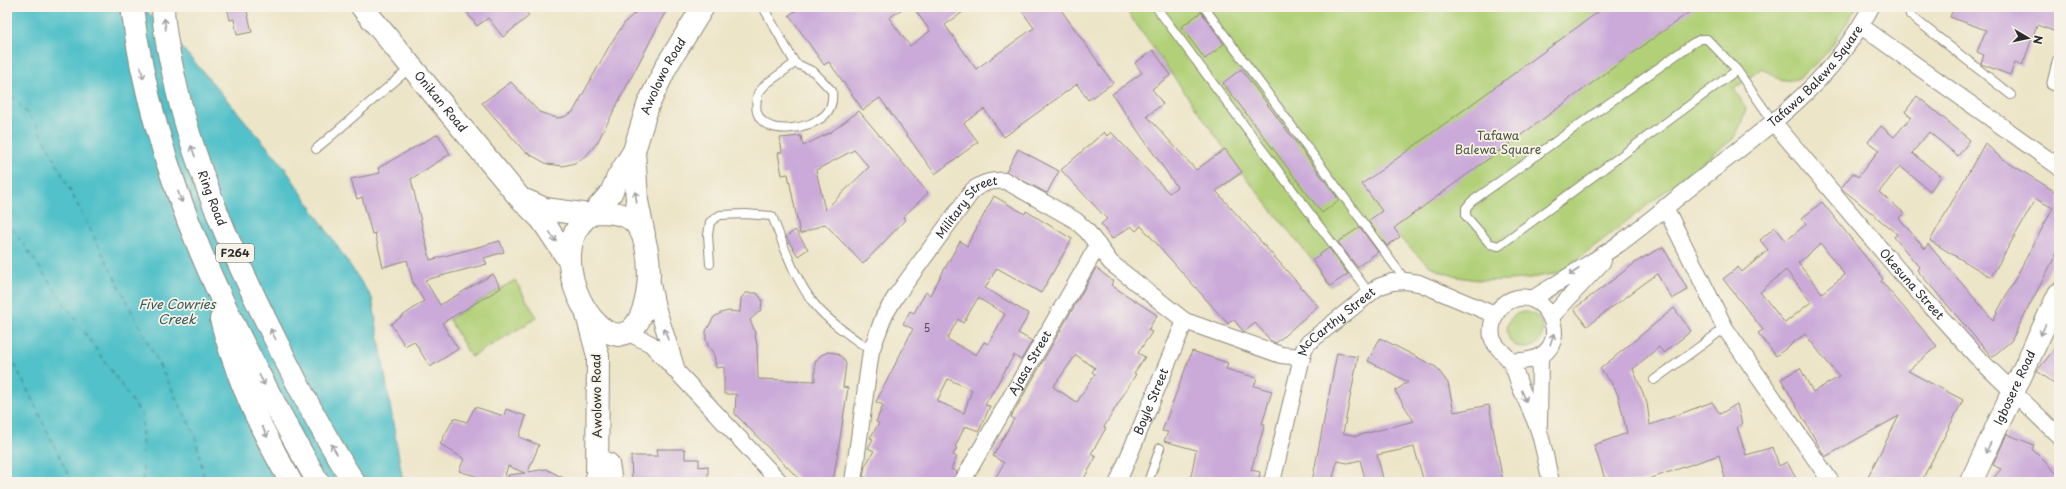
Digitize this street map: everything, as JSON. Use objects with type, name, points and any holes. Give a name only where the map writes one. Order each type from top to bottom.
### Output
[{"type":"main road","name":"F264","points":[[132,7],[145,87],[163,148],[210,277],[268,393],[318,482]]},
{"type":"main road","name":"Ring Road","points":[[163,7],[171,64],[188,135],[208,191],[256,300],[275,339],[311,409],[354,482]]},
{"type":"main road","name":"Onikan Road","points":[[362,7],[519,197],[542,220],[570,262]]},
{"type":"main road","name":"Awolowo Road","points":[[634,151],[648,105],[657,85],[683,38],[703,7]]},
{"type":"main road","points":[[634,151],[636,201],[648,250],[649,271],[644,309],[638,322],[623,334],[605,331],[586,312],[575,286],[570,262],[572,243],[579,227],[611,193],[618,177],[634,151]]},
{"type":"main road","points":[[519,197],[545,209],[592,214],[609,212],[626,216],[633,221],[644,236]]},
{"type":"main road","points":[[210,277],[230,354],[249,400],[291,482]]},
{"type":"main road","name":"Igbosere Road","points":[[1971,482],[2015,392],[2059,294]]},
{"type":"main road","name":"Awolowo Road","points":[[586,312],[598,356],[606,478]]},
{"type":"main road","name":"Awolowo Road","points":[[606,478],[614,354],[623,334]]},
{"type":"street","name":"Tafawa Balewa Square","points":[[1532,299],[1619,244],[1804,97],[1834,65],[1861,26],[1871,7]]},
{"type":"street","points":[[1861,26],[2059,167]]},
{"type":"street","name":"Okesuna Street","points":[[1774,122],[1900,272],[1976,356],[2059,436]]},
{"type":"street","name":"Military Street","points":[[853,482],[871,351],[884,316],[896,296],[973,190],[984,182],[994,180],[1006,181],[1075,220],[1087,231],[1111,263],[1185,321],[1281,355],[1302,357]]},
{"type":"street","points":[[1665,207],[1725,328],[1831,482]]},
{"type":"street","name":"Tafawa Balewa Square","points":[[1551,317],[1619,244]]},
{"type":"street","name":"Ajasa Street","points":[[962,482],[1098,245]]},
{"type":"street","points":[[649,271],[657,308],[677,371]]},
{"type":"street","name":"McCarthy Street","points":[[1272,482],[1302,357],[1308,343],[1378,288],[1392,282],[1406,281],[1430,286],[1495,315]]},
{"type":"street","points":[[1510,361],[1520,361],[1540,357],[1553,341],[1555,331],[1551,317],[1542,304],[1532,299],[1521,298],[1510,301],[1502,307],[1495,315],[1492,325],[1492,336],[1496,345],[1510,361],[1539,432],[1551,482]]},
{"type":"street","name":"Boyle Street","points":[[1118,482],[1185,321]]},
{"type":"street","points":[[623,334],[652,344],[780,482]]},
{"type":"street","points":[[1539,432],[1540,357]]},
{"type":"lane","points":[[763,7],[796,63],[814,72],[826,83],[832,92],[833,102],[826,114],[805,126],[791,129],[770,124],[761,119],[757,112],[758,93],[766,84],[796,63]]},
{"type":"lane","points":[[1156,7],[1370,294]]},
{"type":"lane","points":[[1204,7],[1406,281]]},
{"type":"lane","points":[[1909,7],[1910,15],[2012,95]]},
{"type":"lane","points":[[1737,70],[1499,246],[1490,244],[1466,216],[1466,208],[1471,202],[1693,43],[1701,39],[1707,39],[1737,70],[1774,122]]},
{"type":"lane","points":[[2057,60],[2051,85],[2059,88]]},
{"type":"lane","points":[[316,149],[402,76]]},
{"type":"lane","points":[[710,264],[708,235],[710,222],[720,215],[745,214],[772,216],[792,265],[816,306],[829,319],[871,351]]},
{"type":"lane","points":[[1654,380],[1725,328]]},
{"type":"lane","points":[[1148,482],[1160,448]]},
{"type":"green space","name":"Tafawa Balewa Square","points":[[1124,7],[1857,7],[1827,53],[1799,79],[1782,81],[1762,68],[1734,89],[1746,108],[1741,124],[1733,139],[1561,272],[1514,280],[1480,280],[1463,278],[1434,268],[1399,237],[1330,286],[1312,260],[1242,173],[1219,189],[1202,166],[1225,149]]},
{"type":"green space","points":[[515,280],[537,318],[471,357],[449,319]]},
{"type":"green space","points":[[1529,312],[1538,317],[1542,323],[1542,337],[1538,343],[1529,348],[1521,348],[1512,343],[1508,337],[1507,326],[1512,317],[1518,313]]},
{"type":"water","name":"Five Cowries Creek","points":[[7,7],[143,7],[192,59],[282,164],[372,298],[403,482],[7,482]]},
{"type":"building","points":[[227,7],[246,7],[252,32],[237,35],[234,19],[230,20]]},
{"type":"building","points":[[463,7],[523,7],[529,16],[503,37],[488,18],[477,26]]},
{"type":"building","points":[[642,7],[668,7],[597,143],[586,156],[575,163],[563,166],[547,164],[524,151],[482,103],[511,82],[539,112],[557,118],[564,117],[573,112],[611,43],[626,21]]},
{"type":"building","points":[[801,7],[905,7],[889,18],[910,46],[930,31],[913,7],[970,7],[945,25],[976,69],[1034,28],[1019,7],[1059,7],[1113,83],[1088,100],[1077,84],[1004,137],[984,109],[964,123],[978,142],[935,174],[880,98],[863,110],[829,62],[824,65],[789,15]]},
{"type":"building","points":[[1605,7],[1696,7],[1394,228],[1400,237],[1387,246],[1368,221],[1382,211],[1362,184]]},
{"type":"building","points":[[1954,7],[2059,7],[2059,33],[2037,25],[2022,66],[2015,63],[2010,75],[1981,64],[1984,55],[1977,52],[1986,30],[1950,17]]},
{"type":"building","points":[[1201,12],[1224,44],[1205,59],[1181,27]]},
{"type":"building","points":[[1153,50],[1171,75],[1152,89],[1163,104],[1147,116],[1196,170],[1225,149],[1242,172],[1216,191],[1318,306],[1276,343],[1271,341],[1255,323],[1244,332],[1233,319],[1228,324],[1141,226],[1136,231],[1131,226],[1112,239],[1101,224],[1107,219],[1061,170],[1104,132],[1107,136],[1111,132],[1169,193],[1177,187],[1112,94],[1142,73],[1135,63]]},
{"type":"building","points":[[1241,69],[1339,200],[1322,213],[1223,83]]},
{"type":"building","points":[[1917,96],[1970,140],[1958,156],[1929,132],[1912,153],[1941,176],[1930,191],[1900,166],[1879,192],[1904,213],[1899,218],[1925,249],[1928,244],[1993,320],[2053,208],[2036,199],[1991,277],[1930,241],[1985,143],[2001,158],[2059,194],[2059,249],[2011,341],[1992,357],[1917,270],[1919,267],[1894,237],[1897,234],[1841,188],[1853,173],[1858,177],[1879,150],[1868,142],[1881,126],[1894,137],[1911,117],[1905,112]]},
{"type":"building","points":[[859,111],[928,193],[903,217],[905,220],[863,264],[825,224],[800,234],[788,174],[782,175],[778,153],[782,152],[780,138],[801,136],[803,146],[831,132]],"holes":[[[854,150],[869,167],[825,210],[816,170]]]},
{"type":"building","points":[[438,134],[450,154],[411,179],[430,260],[500,241],[504,252],[484,258],[487,264],[425,280],[440,305],[493,274],[501,288],[442,323],[458,349],[430,367],[414,341],[405,346],[391,324],[424,301],[413,283],[407,260],[383,267],[375,233],[372,234],[362,197],[357,199],[351,179],[380,173],[378,168]]},
{"type":"building","points":[[1018,149],[1059,171],[1047,193],[1006,172]]},
{"type":"building","points":[[994,196],[1025,214],[1026,211],[1072,239],[1041,293],[997,268],[985,288],[1029,314],[1018,333],[1032,341],[1021,360],[1014,355],[985,405],[990,406],[979,431],[965,426],[955,447],[957,448],[953,455],[957,457],[951,469],[957,472],[953,482],[873,482],[863,476],[865,466],[874,451],[868,448],[873,439],[870,438],[879,423],[876,422],[883,405],[876,402],[913,329],[903,324],[910,311],[914,313],[926,292],[930,295],[960,241],[967,246]],"holes":[[[978,298],[1005,314],[988,344],[984,342],[976,355],[947,339],[958,319],[963,323]],[[948,379],[972,390],[964,413],[937,401]]]},
{"type":"building","points":[[1822,202],[1883,279],[1881,281],[1937,346],[1908,371],[1963,400],[1921,482],[1865,482],[1899,416],[1825,457],[1781,379],[1800,368],[1813,392],[1839,377],[1805,334],[1776,356],[1758,333],[1763,330],[1723,279],[1738,267],[1742,272],[1768,250],[1760,240],[1775,227],[1786,241],[1806,224],[1802,218]],"holes":[[[1821,244],[1845,275],[1822,293],[1798,263]],[[1786,270],[1811,302],[1785,323],[1760,292]]]},
{"type":"building","points":[[1360,227],[1378,252],[1357,267],[1338,242]]},
{"type":"building","points":[[795,230],[808,249],[798,256],[786,237]]},
{"type":"building","points":[[1663,247],[1688,290],[1672,299],[1657,274],[1587,326],[1574,309],[1639,260]]},
{"type":"building","points":[[1329,248],[1348,274],[1330,286],[1312,260]]},
{"type":"building","points":[[1096,268],[1113,281],[1111,285],[1157,315],[1148,330],[1152,332],[1138,353],[1145,357],[1134,373],[1136,374],[1104,427],[1106,428],[1091,454],[1096,457],[1082,482],[993,482],[1004,463],[993,456],[1014,419],[1011,417]],"holes":[[[1076,355],[1095,368],[1092,372],[1095,374],[1077,402],[1053,387]]]},
{"type":"building","points":[[746,293],[757,293],[762,300],[761,310],[750,320],[754,329],[757,345],[758,379],[815,381],[815,362],[821,355],[828,352],[836,353],[843,358],[846,364],[843,387],[848,388],[833,482],[802,482],[735,414],[736,394],[724,394],[724,367],[716,368],[714,354],[708,346],[706,339],[706,331],[714,317],[721,313],[728,311],[740,312],[741,298]]},
{"type":"building","points":[[1674,308],[1691,331],[1664,353],[1659,347],[1633,369],[1647,403],[1650,425],[1712,402],[1720,414],[1737,404],[1742,424],[1737,427],[1746,455],[1773,447],[1779,466],[1787,462],[1798,482],[1726,482],[1719,455],[1640,482],[1606,482],[1594,445],[1627,433],[1618,395],[1611,382],[1600,369]]},
{"type":"building","points":[[1380,338],[1436,367],[1448,383],[1454,412],[1489,405],[1503,482],[1424,482],[1414,447],[1377,455],[1384,482],[1366,482],[1360,460],[1348,463],[1337,461],[1332,482],[1312,482],[1337,353],[1358,357],[1343,433],[1356,436],[1414,421],[1395,391],[1408,382],[1368,361]]},
{"type":"building","points":[[2059,343],[2059,376],[2054,383],[2037,371]]},
{"type":"building","points":[[1192,351],[1228,363],[1226,369],[1257,378],[1254,386],[1272,391],[1262,424],[1265,424],[1251,470],[1260,472],[1258,482],[1190,482],[1196,450],[1164,441],[1168,432],[1162,431]]},
{"type":"building","points":[[475,407],[504,416],[506,409],[526,416],[519,437],[539,445],[528,472],[546,469],[571,482],[508,482],[508,475],[525,473],[508,466],[503,482],[476,482],[478,477],[459,471],[464,459],[440,444],[454,418],[467,422]]},
{"type":"building","points":[[2007,434],[2034,445],[2032,449],[2059,476],[2059,482],[1990,482],[2001,469],[1993,465]]},
{"type":"building","points":[[657,449],[685,449],[685,459],[699,459],[699,467],[708,466],[708,482],[632,482],[631,456],[658,456]]},
{"type":"ferry route","points":[[7,89],[38,127],[195,435],[205,482]]},
{"type":"ferry route","points":[[7,221],[142,415],[143,482]]},
{"type":"ferry route","points":[[7,348],[72,482]]}]
